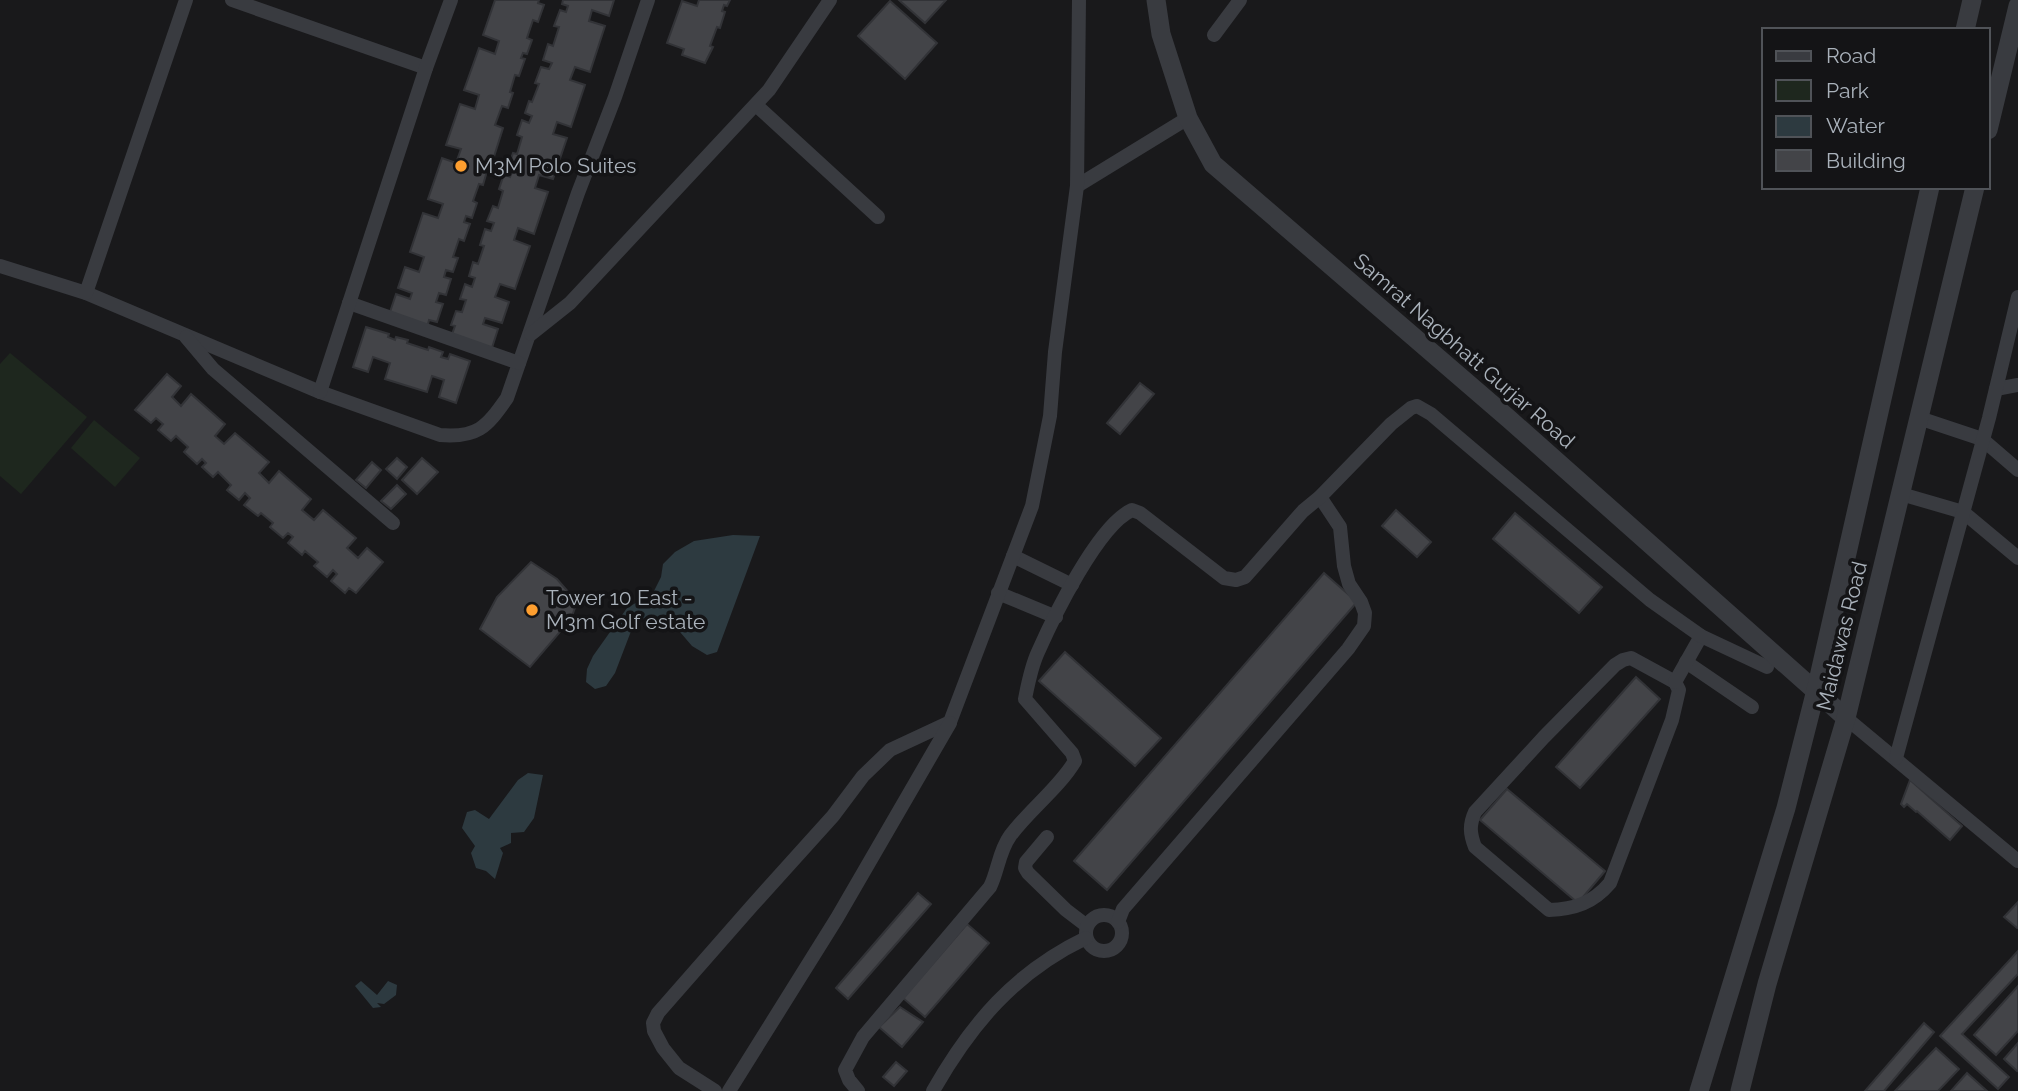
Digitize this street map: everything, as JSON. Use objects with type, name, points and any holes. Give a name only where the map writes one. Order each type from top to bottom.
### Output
[{"type":"street","points":[[86,293],[186,0]]},
{"type":"street","points":[[232,0],[426,68]]},
{"type":"street","points":[[320,392],[426,68],[451,0]]},
{"type":"street","points":[[0,266],[86,293],[320,392],[440,435],[457,436],[478,432],[492,419],[507,398],[648,0]]},
{"type":"street","points":[[531,334],[570,303],[769,90],[830,0]]},
{"type":"street","points":[[729,1091],[837,918],[950,722],[1032,506],[1050,416],[1055,352],[1077,186],[1079,0]]},
{"type":"street","name":"Samrat Nagbhatt Gurjar Road","points":[[1156,0],[1161,34],[1188,118],[1213,164],[1500,411],[1846,718]]},
{"type":"street","points":[[1965,28],[1972,0]]},
{"type":"street","points":[[1214,35],[1234,2]]},
{"type":"street","points":[[1990,122],[2018,6]]},
{"type":"street","points":[[755,105],[878,217]]},
{"type":"street","points":[[1077,186],[1188,118]]},
{"type":"street","name":"Maidawas Road","points":[[1699,1091],[1786,808],[1816,690],[1930,189]]},
{"type":"street","name":"Maidawas Road","points":[[1740,1091],[1767,984],[1846,718],[1975,189]]},
{"type":"street","points":[[1896,758],[1996,389],[2018,297]]},
{"type":"street","points":[[349,303],[519,363]]},
{"type":"street","points":[[184,335],[213,369],[393,523]]},
{"type":"street","points":[[1996,389],[2018,385]]},
{"type":"street","points":[[858,1091],[845,1070],[863,1037],[990,887],[1009,838],[1075,761],[1072,753],[1024,699],[1037,654],[1072,585],[1094,547],[1124,514],[1132,510],[1140,513],[1224,578],[1236,580],[1245,577],[1303,512],[1391,424],[1410,408],[1417,406],[1423,408],[1640,593],[1701,636],[1766,667]]},
{"type":"street","points":[[1919,418],[1982,439],[2018,470]]},
{"type":"street","points":[[1900,494],[1963,512],[2018,558]]},
{"type":"street","points":[[1118,922],[1123,909],[1348,649],[1364,626],[1365,613],[1349,584],[1344,566],[1340,527],[1320,497]]},
{"type":"street","points":[[1013,556],[1072,585]]},
{"type":"street","points":[[998,593],[1056,617]]},
{"type":"street","points":[[1675,682],[1701,636]]},
{"type":"street","points":[[1631,658],[1675,682],[1679,690],[1672,720],[1610,883],[1600,895],[1580,906],[1549,910],[1475,847],[1470,824],[1475,812],[1544,737],[1623,660],[1631,658]]},
{"type":"street","points":[[1686,662],[1752,707]]},
{"type":"street","points":[[1846,718],[2018,861]]},
{"type":"street","points":[[715,1091],[680,1068],[663,1048],[654,1031],[653,1023],[658,1013],[833,816],[863,776],[890,750],[950,722]]},
{"type":"street","points":[[1047,837],[1026,862],[1025,868],[1087,932]]},
{"type":"street","points":[[1101,915],[1108,915],[1118,922],[1122,938],[1110,951],[1097,951],[1088,943],[1087,932],[1091,921],[1101,915]]},
{"type":"street","points":[[933,1091],[954,1054],[1011,986],[1087,932]]},
{"type":"green space","points":[[10,353],[87,417],[21,494],[0,476],[0,364]]},
{"type":"green space","points":[[94,420],[140,458],[115,487],[71,448]]},
{"type":"water","points":[[733,535],[760,536],[717,652],[707,655],[692,646],[668,618],[648,616],[633,626],[615,673],[606,686],[595,689],[586,682],[587,669],[593,656],[627,608],[653,593],[661,577],[663,564],[675,552],[694,541]]},
{"type":"water","points":[[528,773],[543,775],[534,818],[524,832],[511,833],[511,843],[500,848],[503,853],[495,879],[486,871],[476,868],[471,853],[475,846],[462,828],[467,812],[475,810],[489,819],[518,780]]},
{"type":"water","points":[[361,981],[377,995],[388,981],[397,985],[396,995],[384,1004],[377,1003],[381,1007],[373,1008],[355,986]]},
{"type":"building","name":"M3M Polo Suites","points":[[495,0],[539,0],[538,3],[544,5],[538,22],[533,20],[527,38],[532,40],[527,54],[523,53],[521,58],[525,59],[519,76],[515,75],[508,108],[502,106],[495,125],[503,128],[492,163],[485,161],[482,170],[487,171],[483,185],[479,184],[473,201],[477,203],[472,218],[466,216],[464,222],[470,224],[464,241],[459,239],[453,257],[458,258],[453,272],[446,270],[444,277],[451,279],[446,295],[439,293],[436,302],[443,304],[437,322],[429,320],[427,328],[389,315],[396,294],[410,299],[412,293],[398,288],[405,267],[419,272],[424,257],[410,252],[423,213],[438,218],[443,204],[428,199],[442,158],[456,163],[461,149],[446,145],[460,104],[475,109],[479,95],[464,90],[479,48],[495,54],[499,41],[483,35]]},
{"type":"building","points":[[563,0],[614,0],[609,16],[592,10],[589,21],[605,26],[590,72],[575,67],[570,80],[585,85],[571,127],[557,122],[553,134],[567,138],[553,179],[539,175],[535,188],[548,192],[534,234],[518,228],[514,240],[530,246],[515,289],[500,284],[495,297],[509,302],[502,323],[485,318],[483,324],[498,329],[491,351],[451,337],[455,326],[451,325],[456,311],[462,312],[466,300],[460,299],[465,284],[472,287],[475,278],[469,276],[473,262],[478,264],[484,246],[480,245],[485,229],[491,231],[494,223],[487,221],[493,206],[498,208],[503,191],[499,189],[504,174],[510,177],[513,170],[508,168],[513,153],[517,154],[522,137],[517,135],[522,120],[529,123],[532,116],[525,113],[539,84],[535,83],[541,67],[549,69],[552,63],[543,60],[548,44],[553,46],[559,27],[554,26],[560,10],[566,12],[568,6],[562,4]]},
{"type":"building","points":[[699,0],[730,0],[727,6],[724,5],[722,11],[725,12],[720,28],[717,27],[710,46],[713,47],[705,63],[682,55],[684,49],[667,43],[682,1],[697,6]]},
{"type":"building","points":[[899,0],[946,0],[925,23]]},
{"type":"building","points":[[890,1],[937,43],[905,79],[858,36]]},
{"type":"building","points":[[366,327],[389,334],[388,337],[395,340],[396,337],[408,340],[407,343],[443,352],[441,357],[448,359],[450,354],[470,361],[456,403],[439,397],[444,380],[432,376],[427,392],[385,379],[390,363],[373,357],[368,372],[353,367]]},
{"type":"building","points":[[167,374],[181,386],[172,397],[181,406],[191,394],[225,424],[215,436],[224,444],[235,433],[269,462],[259,473],[269,483],[279,471],[311,499],[302,510],[314,520],[323,510],[356,538],[347,548],[358,558],[367,548],[383,562],[356,593],[349,588],[345,593],[331,581],[337,574],[333,570],[327,577],[314,566],[318,562],[305,551],[302,555],[288,543],[293,537],[288,533],[283,538],[270,527],[273,523],[261,513],[258,516],[244,505],[250,498],[245,493],[239,500],[227,490],[231,485],[218,472],[213,477],[202,467],[206,463],[202,459],[197,464],[184,452],[188,447],[176,436],[171,441],[158,430],[163,424],[156,418],[151,423],[135,410]]},
{"type":"building","points":[[1140,383],[1154,394],[1120,434],[1107,423]]},
{"type":"building","points":[[397,458],[407,467],[397,479],[386,469]]},
{"type":"building","points":[[422,458],[438,472],[417,494],[402,480]]},
{"type":"building","points":[[372,462],[381,470],[366,488],[356,480]]},
{"type":"building","points":[[397,485],[406,494],[391,509],[381,501]]},
{"type":"building","points":[[1396,510],[1431,542],[1417,557],[1382,526]]},
{"type":"building","points":[[1515,513],[1602,587],[1579,613],[1493,539]]},
{"type":"building","name":"Tower 10 East - M3m Golf estate","points":[[531,562],[557,579],[577,602],[571,619],[530,667],[480,629],[497,597]]},
{"type":"building","points":[[1324,573],[1357,602],[1107,890],[1074,861]]},
{"type":"building","points":[[1065,652],[1161,738],[1135,766],[1039,681]]},
{"type":"building","points":[[1636,677],[1660,699],[1580,788],[1556,767]]},
{"type":"building","points":[[1910,780],[1962,826],[1950,840],[1917,811],[1907,804],[1904,807],[1901,804]]},
{"type":"building","points":[[1507,789],[1605,871],[1578,903],[1480,820]]},
{"type":"building","points":[[918,893],[931,904],[848,999],[836,988]]},
{"type":"building","points":[[2018,902],[2018,927],[2017,928],[2004,917]]},
{"type":"building","points":[[967,924],[989,943],[925,1017],[903,998]]},
{"type":"building","points":[[2018,951],[2018,974],[1962,1034],[2009,1077],[1998,1089],[1940,1036]]},
{"type":"building","points":[[2018,986],[2018,1031],[1996,1055],[1974,1035]]},
{"type":"building","points":[[900,1007],[923,1022],[902,1047],[879,1027]]},
{"type":"building","points":[[1924,1023],[1934,1032],[1884,1091],[1865,1091]]},
{"type":"building","points":[[2018,1043],[2018,1070],[2017,1071],[2004,1059]]},
{"type":"building","points":[[1936,1048],[1959,1069],[1938,1091],[1895,1091]]},
{"type":"building","points":[[896,1062],[907,1071],[894,1086],[883,1077]]},
{"type":"building","points":[[1967,1073],[1987,1091],[1951,1091]]},
{"type":"place","name":"M3M Polo Suites","points":[[461,166]]},
{"type":"place","name":"Tower 10 East - M3m Golf estate","points":[[532,610]]}]
